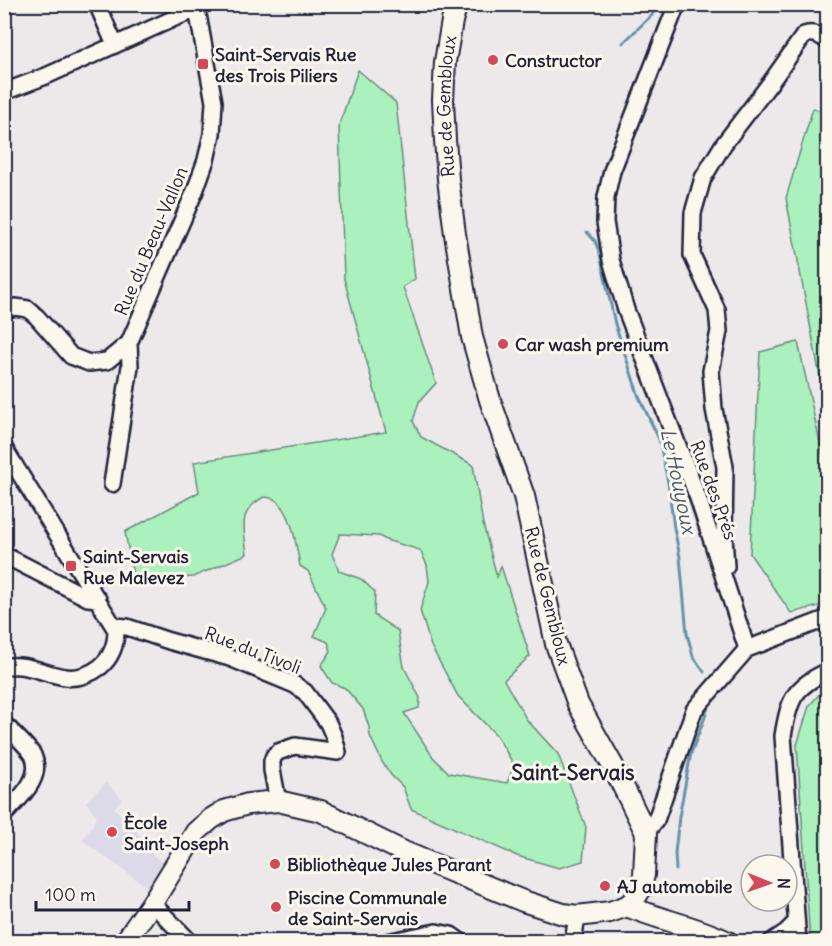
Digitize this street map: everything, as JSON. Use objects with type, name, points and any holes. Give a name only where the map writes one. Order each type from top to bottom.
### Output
[{"type":"main road","name":"Rue de Gembloux","points":[[458,4],[452,21],[445,62],[443,100],[448,179],[472,337],[492,408],[524,496],[556,644],[578,704],[614,768],[646,833],[644,875],[637,896],[627,906]]},
{"type":"main road","points":[[125,942],[202,826],[224,811],[248,804],[278,801],[321,811],[415,857],[523,901],[563,914],[577,916],[610,912],[627,906],[701,930],[728,942]]},
{"type":"street","points":[[97,4],[115,45]]},
{"type":"street","name":"Rue des Prés","points":[[677,4],[612,171],[606,197],[605,222],[611,260],[626,310],[698,498],[747,649]]},
{"type":"street","points":[[4,92],[115,45],[174,11],[200,7]]},
{"type":"street","name":"Rue du Beau-Vallon","points":[[4,310],[15,307],[28,309],[71,356],[89,363],[107,362],[129,343],[195,191],[212,134],[214,102],[200,7]]},
{"type":"street","points":[[729,593],[724,536],[724,467],[714,409],[711,371],[719,331],[717,309],[692,255],[693,213],[704,178],[723,145],[804,36],[814,33],[828,42]]},
{"type":"street","points":[[112,484],[130,366],[129,343]]},
{"type":"street","points":[[4,448],[116,630],[113,652],[102,665],[84,676],[65,677],[15,665],[4,667]]},
{"type":"street","points":[[4,555],[88,598],[98,599]]},
{"type":"street","points":[[646,833],[656,820],[694,710],[747,649],[828,618]]},
{"type":"street","name":"Rue du Tivoli","points":[[115,626],[127,627],[230,658],[295,685],[305,692],[328,723],[338,752],[295,746],[278,752],[272,761],[272,770],[278,801]]},
{"type":"street","points":[[798,942],[783,736],[786,716],[801,686],[828,671]]},
{"type":"street","points":[[4,724],[32,754],[35,766],[35,775],[31,783],[4,816]]},
{"type":"street","points":[[152,903],[190,942]]},
{"type":"street","points":[[573,942],[577,916]]},
{"type":"street","points":[[771,942],[796,922]]},
{"type":"street","points":[[387,941],[436,932],[451,935],[461,942]]},
{"type":"shaded area","name":"Ècole Saint-Joseph","points":[[106,782],[122,799],[114,808],[143,839],[145,838],[157,847],[152,855],[164,863],[147,887],[82,840],[97,816],[86,802]]},
{"type":"green space","points":[[358,70],[396,103],[415,279],[403,287],[436,383],[419,402],[413,421],[421,437],[473,465],[483,524],[497,577],[501,566],[530,656],[504,680],[527,720],[558,754],[586,827],[583,861],[559,868],[517,856],[411,809],[403,787],[382,762],[370,736],[363,709],[345,688],[332,683],[321,666],[331,651],[328,642],[314,636],[326,608],[308,571],[300,566],[295,539],[286,511],[274,499],[264,497],[255,502],[246,514],[244,528],[247,554],[193,577],[134,581],[125,532],[199,492],[194,462],[386,432],[344,279],[339,125]],"holes":[[[340,534],[379,536],[420,550],[427,565],[429,582],[420,610],[431,646],[458,696],[497,736],[514,765],[507,783],[449,773],[433,757],[404,713],[419,708],[420,698],[404,667],[398,631],[374,615],[375,592],[361,579],[339,571],[332,554]]]},
{"type":"green space","points":[[813,108],[827,113],[828,117],[827,414],[786,198]]},
{"type":"green space","points":[[798,342],[827,475],[828,604],[791,613],[750,554],[760,352]]},
{"type":"green space","points":[[827,685],[827,941],[810,941],[797,745],[809,706]]},
{"type":"waterway","name":"Le Houyoux","points":[[623,43],[652,15],[659,4]]},
{"type":"waterway","name":"Le Houyoux","points":[[587,232],[595,241],[600,254],[615,324],[639,397],[659,439],[680,557],[687,634],[693,656],[704,672]]},
{"type":"waterway","name":"Le Houyoux","points":[[676,870],[675,853],[679,817],[691,753],[709,703]]},
{"type":"place","name":"Constructor","points":[[493,60]]},
{"type":"place","name":"Saint-Servais Rue des Trois Piliers","points":[[203,64]]},
{"type":"place","name":"Car wash premium","points":[[503,344]]},
{"type":"place","name":"Saint-Servais Rue Malevez","points":[[71,566]]},
{"type":"place","name":"Ècole Saint-Joseph","points":[[112,832]]},
{"type":"place","name":"Bibliothèque Jules Parant","points":[[275,864]]},
{"type":"place","name":"AJ automobile","points":[[605,886]]},
{"type":"place","name":"Piscine Communale de Saint-Servais","points":[[276,907]]},
{"type":"district","name":"Saint-Servais","points":[[573,772]]}]
